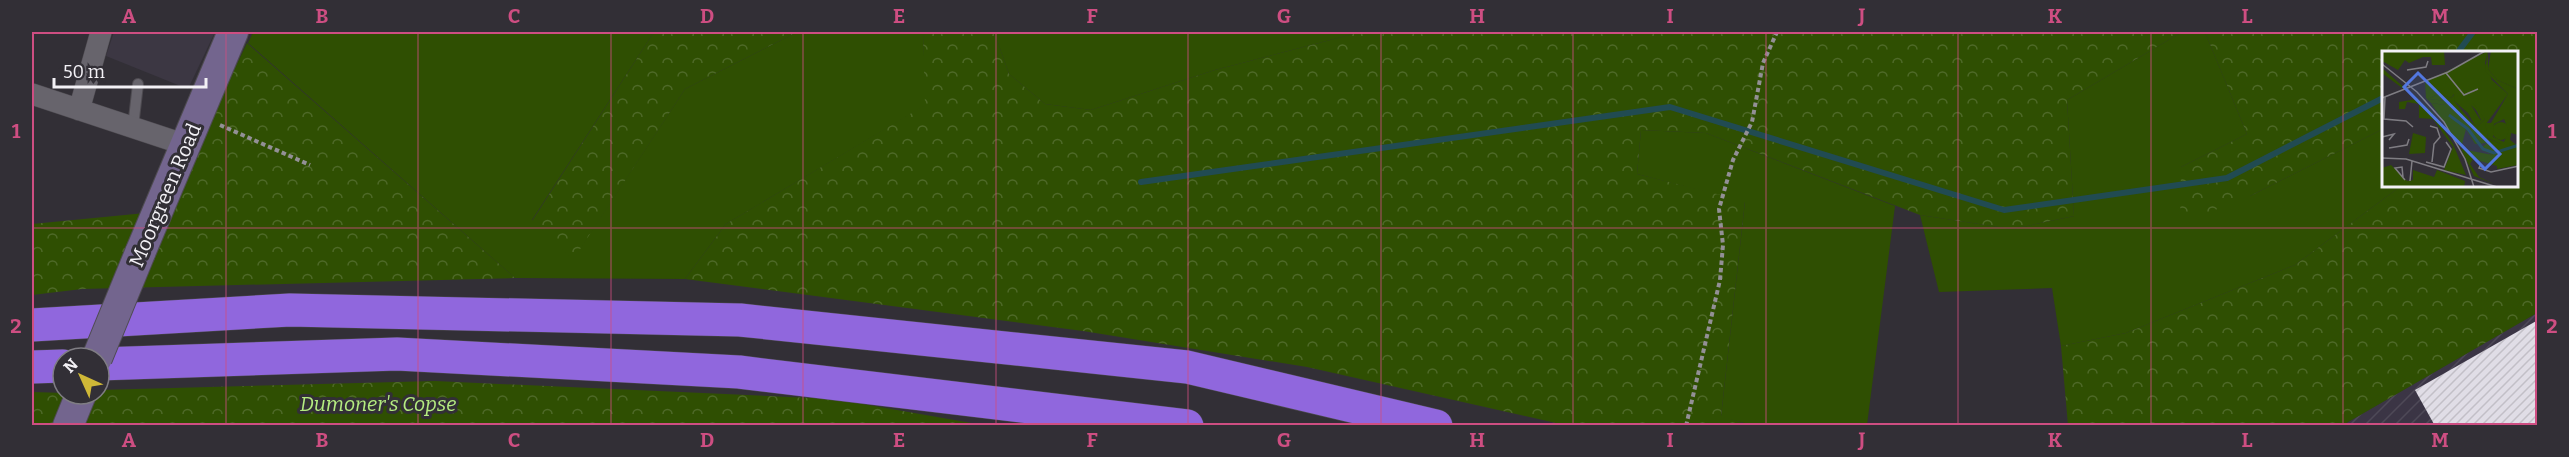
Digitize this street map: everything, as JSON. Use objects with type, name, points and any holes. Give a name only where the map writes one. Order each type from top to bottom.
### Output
[{"type":"highway","points":[[32,325],[290,310],[740,320],[1187,367],[1436,426]]},
{"type":"highway","points":[[111,364],[397,354],[728,372],[1187,426]]},
{"type":"highway","points":[[32,367],[51,366]]},
{"type":"street","points":[[79,110],[101,32]]},
{"type":"street","name":"Moorgreen Road","points":[[102,346],[233,32]]},
{"type":"street","points":[[32,94],[186,145]]},
{"type":"street","points":[[68,426],[76,406]]},
{"type":"lane","points":[[133,127],[138,84]]},
{"type":"path","points":[[1686,426],[1720,280],[1724,245],[1719,209],[1733,160],[1752,122],[1763,63],[1777,32]]},
{"type":"path","points":[[198,115],[310,165]]},
{"type":"shaded area","points":[[114,32],[215,32],[188,89],[106,56]]},
{"type":"shaded area","points":[[2537,313],[2537,425],[2343,425]]},
{"type":"green space","points":[[253,32],[654,32],[532,220],[573,259],[685,89],[797,32],[923,32],[926,105],[726,224],[685,279],[515,278],[248,43]]},
{"type":"green space","points":[[654,32],[797,32],[685,89],[573,260],[532,221]]},
{"type":"green space","points":[[923,32],[994,32],[1009,74],[1045,104],[1091,110],[1215,70],[1361,32],[2182,32],[2067,100],[2074,216],[2012,229],[1920,215],[1706,133],[1641,130],[1637,174],[1745,201],[1721,416],[1752,426],[1565,425],[1307,367],[1083,331],[685,279],[726,224],[925,105]]},
{"type":"green space","points":[[994,32],[1361,32],[1215,70],[1091,110],[1045,104],[1009,74]]},
{"type":"green space","points":[[2182,32],[2205,32],[2247,134],[2181,167],[2250,196],[2382,130],[2382,188],[2398,188],[2295,265],[2126,333],[2061,346],[2052,288],[1939,292],[1920,215],[2012,229],[2074,216],[2067,100]]},
{"type":"green space","points":[[2205,32],[2537,32],[2537,313],[2343,425],[2068,425],[2061,346],[2126,333],[2295,265],[2398,188],[2518,188],[2518,51],[2382,51],[2382,130],[2250,196],[2180,224],[2181,167],[2247,134]]},
{"type":"green space","points":[[247,43],[515,278],[82,289],[32,295],[32,224],[166,211]]},
{"type":"green space","points":[[1641,130],[1706,133],[1895,206],[1867,425],[1752,425],[1721,417],[1745,202],[1637,174]]},
{"type":"green space","name":"Dumoner's Copse","points":[[435,381],[834,399],[983,425],[32,426],[32,392],[51,393],[51,406],[111,406],[111,390]]},
{"type":"building","points":[[2538,320],[2538,422],[2531,426],[2435,426],[2415,390]]},
{"type":"waterway","points":[[2459,51],[2473,32]]},
{"type":"waterway","points":[[1141,182],[1670,107],[2004,210],[2227,178],[2382,99]]}]
